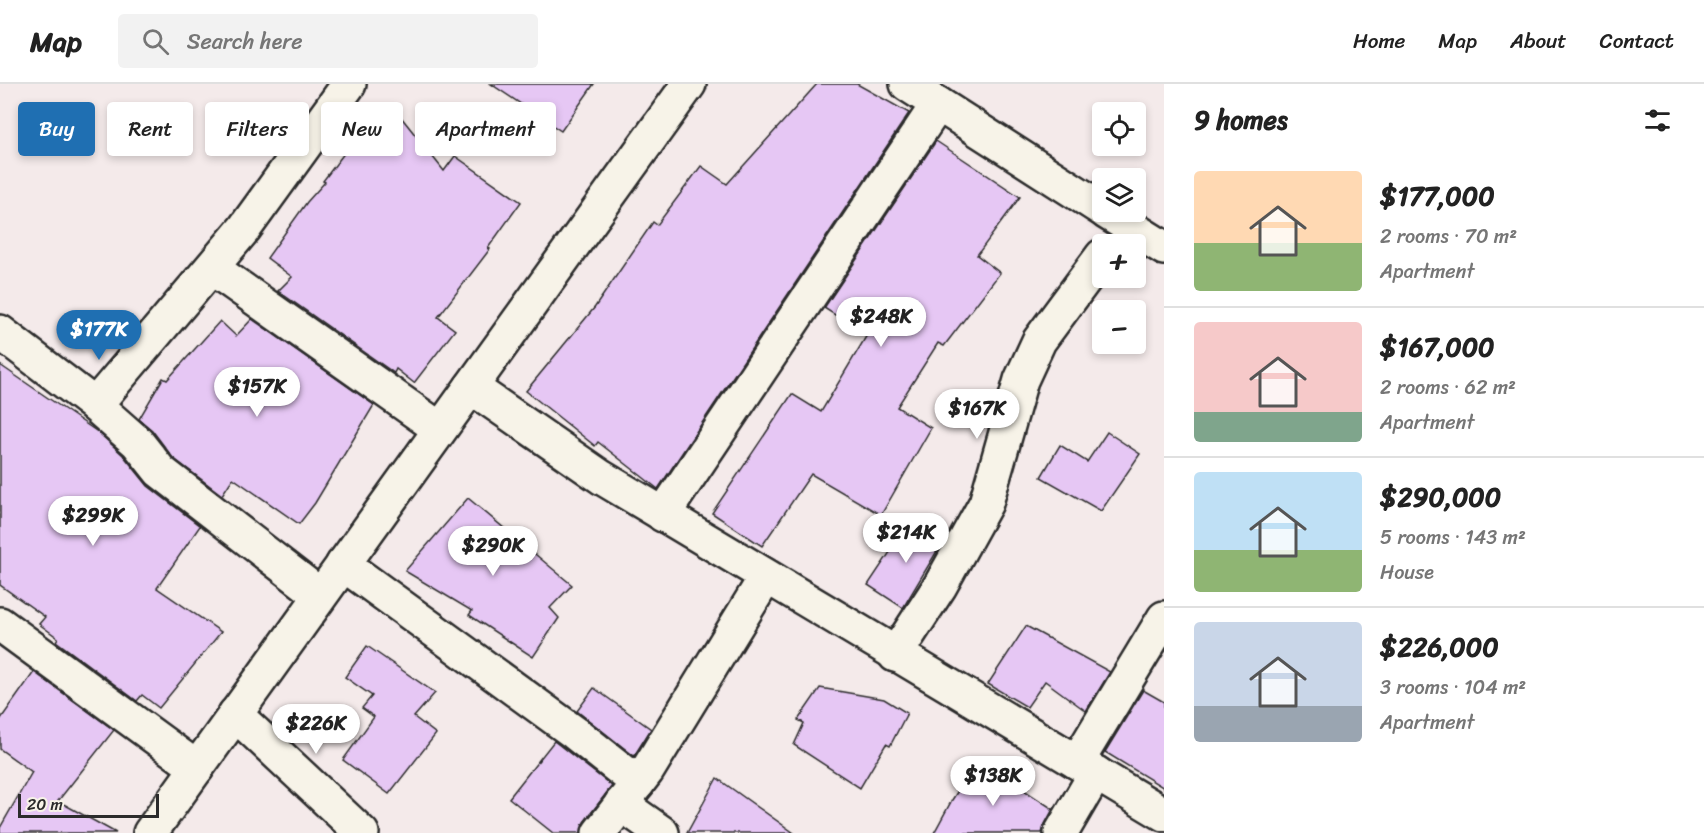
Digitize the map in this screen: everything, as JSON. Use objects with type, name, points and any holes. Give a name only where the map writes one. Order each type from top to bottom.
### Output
[{"type":"street","points":[[95,405],[244,229],[349,84]]},
{"type":"street","points":[[150,833],[689,84]]},
{"type":"street","points":[[907,84],[1092,209]]},
{"type":"street","points":[[663,515],[938,104]]},
{"type":"street","points":[[1111,222],[1164,248]]},
{"type":"street","points":[[212,268],[440,429]]},
{"type":"street","points":[[895,655],[940,586],[986,503],[1021,380],[1039,341],[1092,269]]},
{"type":"street","points":[[0,332],[95,405],[137,442],[160,471],[320,595]]},
{"type":"street","points":[[471,387],[601,477],[1164,814]]},
{"type":"street","points":[[343,564],[575,733],[630,793],[662,833]]},
{"type":"street","points":[[599,833],[630,793],[766,577]]},
{"type":"street","points":[[1061,833],[1087,768],[1164,618]]},
{"type":"street","points":[[3,632],[197,768]]},
{"type":"street","points":[[235,714],[362,833]]},
{"type":"building","points":[[491,84],[594,84],[561,131],[556,128],[556,102],[518,102]]},
{"type":"building","points":[[817,84],[857,84],[909,113],[658,489],[598,442],[595,446],[526,391],[595,307],[653,222],[657,225],[701,166],[727,184]]},
{"type":"building","points":[[403,120],[415,135],[415,156],[432,156],[444,171],[455,156],[521,202],[488,248],[490,249],[438,317],[455,330],[414,383],[396,369],[394,373],[278,291],[292,277],[267,258],[307,202],[325,182],[323,181],[342,156],[403,156]]},
{"type":"building","points":[[936,141],[1020,197],[977,255],[1000,273],[944,346],[938,343],[897,407],[931,428],[881,515],[811,474],[762,546],[712,513],[792,394],[821,412],[867,335],[824,308]]},
{"type":"building","points":[[252,319],[374,405],[315,503],[299,524],[233,478],[222,495],[173,458],[152,430],[139,419],[163,378],[167,380],[220,321],[236,336]]},
{"type":"building","points":[[0,365],[99,433],[123,455],[148,486],[200,526],[157,588],[221,632],[159,708],[142,695],[137,701],[56,641],[58,638],[39,624],[45,617],[0,585]]},
{"type":"building","points":[[1107,432],[1140,454],[1101,511],[1041,477],[1060,445],[1087,462]]},
{"type":"building","points":[[468,498],[572,585],[550,608],[559,618],[533,657],[469,615],[472,611],[405,571]]},
{"type":"building","points":[[908,525],[946,536],[903,608],[868,585]]},
{"type":"building","points":[[1026,626],[1110,672],[1086,711],[1045,681],[1027,707],[988,684]]},
{"type":"building","points":[[367,646],[435,693],[414,717],[436,734],[389,794],[343,760],[374,717],[362,708],[372,696],[345,677]]},
{"type":"building","points":[[34,672],[114,730],[58,801],[116,833],[0,833],[0,828],[32,772],[0,749],[0,720]]},
{"type":"building","points":[[594,688],[651,729],[634,756],[577,711]]},
{"type":"building","points":[[820,688],[884,699],[907,713],[890,746],[886,744],[860,788],[794,745],[804,723],[798,720]]},
{"type":"building","points":[[1143,690],[1164,702],[1164,788],[1105,752]]},
{"type":"building","points":[[554,741],[612,786],[584,822],[581,833],[553,833],[509,798]]},
{"type":"building","points":[[978,760],[1053,809],[1042,833],[934,833]]},
{"type":"building","points":[[717,778],[794,833],[687,833]]}]
